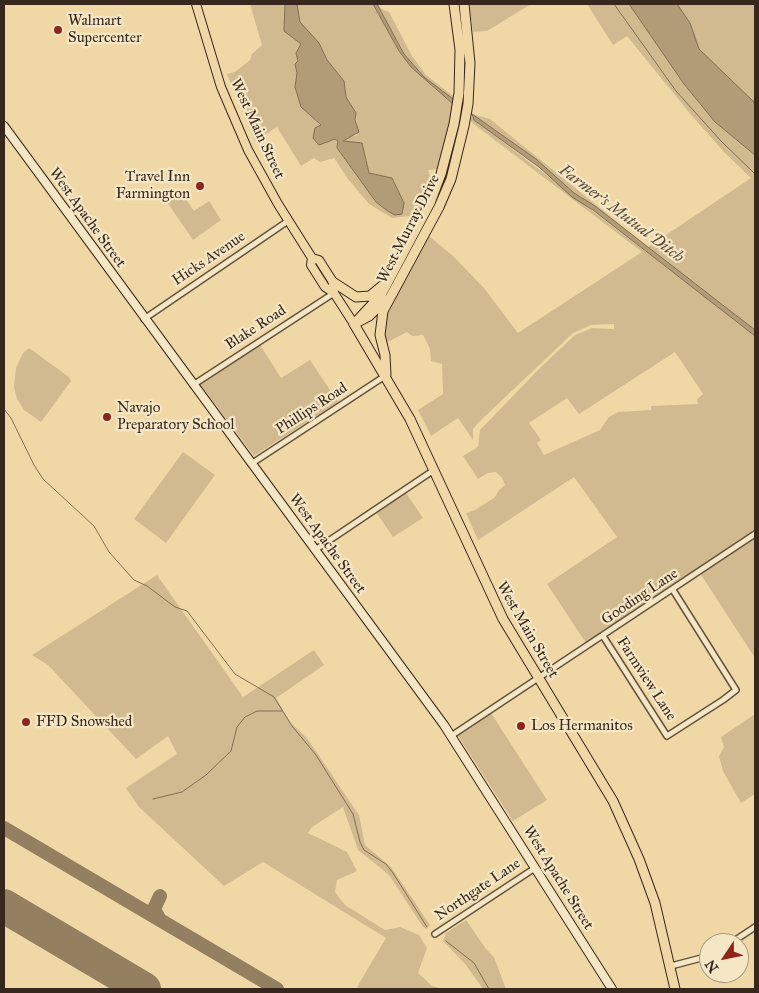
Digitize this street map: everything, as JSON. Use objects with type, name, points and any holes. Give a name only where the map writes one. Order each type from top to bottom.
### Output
[{"type":"highway","name":"West Murray Drive","points":[[386,376],[385,355],[380,335],[381,320],[396,276],[430,202],[450,141],[458,103],[460,75],[458,32],[454,4]]},
{"type":"highway","name":"West Murray Drive","points":[[396,276],[439,207],[458,152],[468,104],[470,79],[468,35],[464,4]]},
{"type":"highway","points":[[333,282],[352,296],[365,298],[375,293],[396,276]]},
{"type":"highway","points":[[354,324],[374,312],[396,276]]},
{"type":"highway","name":"West Main Street","points":[[354,324],[410,419],[489,593],[538,679],[594,766],[621,818],[655,903],[675,989]]},
{"type":"main road","name":"West Main Street","points":[[196,4],[214,68],[237,127],[259,171],[288,221],[312,258],[319,260],[333,282],[334,293]]},
{"type":"main road","name":"West Apache Street","points":[[4,126],[451,736],[612,989]]},
{"type":"main road","name":"West Main Street","points":[[312,258],[311,265],[325,287],[334,293],[354,324]]},
{"type":"street","name":"Hicks Avenue","points":[[144,319],[288,221]]},
{"type":"street","name":"Blake Road","points":[[193,385],[334,293]]},
{"type":"street","name":"Phillips Road","points":[[251,464],[386,376]]},
{"type":"street","points":[[315,550],[434,470]]},
{"type":"street","name":"Gooding Lane","points":[[451,736],[755,534]]},
{"type":"street","name":"Farmview Lane","points":[[603,636],[667,736],[736,690],[673,590]]},
{"type":"street","name":"Northgate Lane","points":[[435,934],[535,868]]},
{"type":"street","points":[[671,966],[699,959]]},
{"type":"shaded area","points":[[250,4],[285,4],[284,17],[288,33],[301,44],[296,53],[298,61],[295,67],[297,73],[295,88],[301,107],[321,126],[331,141],[335,139],[338,141],[337,149],[376,202],[402,212],[404,203],[392,178],[369,173],[363,147],[358,142],[343,142],[344,139],[357,135],[356,113],[346,97],[344,81],[327,60],[318,43],[300,22],[297,4],[373,4],[399,51],[411,67],[453,104],[439,169],[428,170],[429,174],[435,179],[417,219],[409,216],[392,218],[369,204],[348,179],[334,158],[320,162],[314,158],[301,166],[277,127],[255,141],[227,74],[235,72],[250,60],[252,54],[262,45]]},
{"type":"shaded area","points":[[285,4],[297,4],[300,22],[319,43],[327,60],[344,81],[346,97],[356,113],[355,120],[359,132],[343,141],[362,143],[369,173],[392,178],[404,203],[402,214],[395,215],[376,202],[337,148],[338,141],[335,139],[319,145],[313,138],[315,128],[321,125],[301,107],[295,87],[297,73],[295,64],[298,61],[296,53],[301,44],[284,31]]},
{"type":"shaded area","points":[[373,4],[377,4],[404,54],[424,77],[453,99],[453,104],[411,67],[399,51]]},
{"type":"shaded area","points":[[377,4],[389,12],[412,56],[426,75],[453,96],[453,99],[424,77],[404,54]]},
{"type":"shaded area","points":[[469,4],[531,4],[487,31],[473,32]]},
{"type":"shaded area","points":[[587,4],[629,4],[684,84],[715,122],[755,155],[755,330],[595,206],[574,193],[536,159],[472,114],[490,119],[648,247],[751,178],[724,152],[692,116],[627,36],[613,45]]},
{"type":"shaded area","points":[[629,4],[677,4],[690,23],[699,49],[755,103],[755,155],[715,122],[684,84]]},
{"type":"shaded area","points":[[653,4],[755,4],[755,152]]},
{"type":"shaded area","points":[[472,114],[536,159],[574,193],[595,206],[755,330],[755,336],[593,210],[572,197],[539,167],[474,120]]},
{"type":"shaded area","points":[[471,117],[755,336],[755,658],[698,570],[586,643],[547,584],[617,537],[574,477],[478,540],[466,513],[475,510],[495,497],[505,485],[502,478],[496,472],[488,473],[478,479],[463,456],[478,447],[480,430],[575,335],[592,328],[614,329],[614,324],[591,325],[573,333],[478,423],[473,429],[473,440],[458,418],[431,436],[418,410],[443,394],[442,364],[431,361],[430,349],[423,335],[412,336],[407,332],[386,343],[383,332],[387,309],[400,286],[429,236],[452,255],[484,288],[518,333],[642,252],[471,122]],"holes":[[[675,352],[703,394],[697,399],[698,404],[651,406],[651,410],[618,412],[609,417],[600,430],[544,455],[537,443],[541,440],[529,423],[567,398],[579,414]]]},
{"type":"shaded area","points":[[181,192],[194,211],[209,201],[221,220],[193,240],[167,202]]},
{"type":"shaded area","points":[[260,345],[281,378],[310,360],[338,402],[254,456],[200,384]]},
{"type":"shaded area","points":[[29,348],[69,377],[71,381],[41,422],[24,410],[17,399],[14,387],[16,368],[23,353]]},
{"type":"shaded area","points":[[183,452],[215,475],[166,543],[134,519]]},
{"type":"shaded area","points":[[406,493],[423,518],[393,537],[376,512]]},
{"type":"shaded area","points":[[157,575],[243,697],[314,650],[324,665],[276,698],[290,722],[307,738],[359,815],[365,845],[391,867],[430,925],[426,929],[423,927],[389,875],[358,850],[343,807],[312,827],[308,833],[347,852],[357,871],[337,880],[335,892],[345,905],[385,930],[400,927],[419,935],[427,948],[418,973],[432,986],[444,989],[361,989],[357,987],[386,938],[263,862],[224,886],[139,807],[126,788],[177,754],[168,736],[136,759],[48,665],[32,655]]},
{"type":"shaded area","points":[[491,713],[547,800],[513,821],[458,736]]},
{"type":"shaded area","points":[[755,714],[755,794],[741,803],[723,771],[719,756],[724,747],[721,737]]},
{"type":"shaded area","points":[[466,920],[486,949],[494,957],[506,989],[483,989],[466,965],[443,941],[446,933]]},
{"type":"waterway","points":[[614,4],[676,91],[721,141],[755,174]]},
{"type":"waterway","points":[[754,103],[755,96]]},
{"type":"waterway","points":[[4,409],[11,418],[43,479],[94,526],[109,552],[134,580],[147,586],[175,607],[187,611],[235,674],[274,697],[292,726],[316,755],[353,814],[364,850],[386,864],[427,927]]},
{"type":"waterway","points":[[153,799],[182,792],[206,775],[231,751],[237,727],[245,717],[257,711],[282,711]]},
{"type":"waterway","points":[[446,941],[474,963],[489,989]]},
{"type":"taxiway","points":[[4,828],[277,989]]},
{"type":"taxiway","points":[[160,896],[154,909],[160,920]]},
{"type":"runway","points":[[4,906],[144,989]]},
{"type":"place","name":"Walmart Supercenter","points":[[58,30]]},
{"type":"place","name":"Travel Inn Farmington","points":[[200,186]]},
{"type":"place","name":"Navajo Preparatory School","points":[[107,417]]},
{"type":"place","name":"FFD Snowshed","points":[[26,722]]},
{"type":"place","name":"Los Hermanitos","points":[[521,726]]},
{"type":"water label","name":"Farmer's Mutual Ditch","points":[[621,214]]}]
